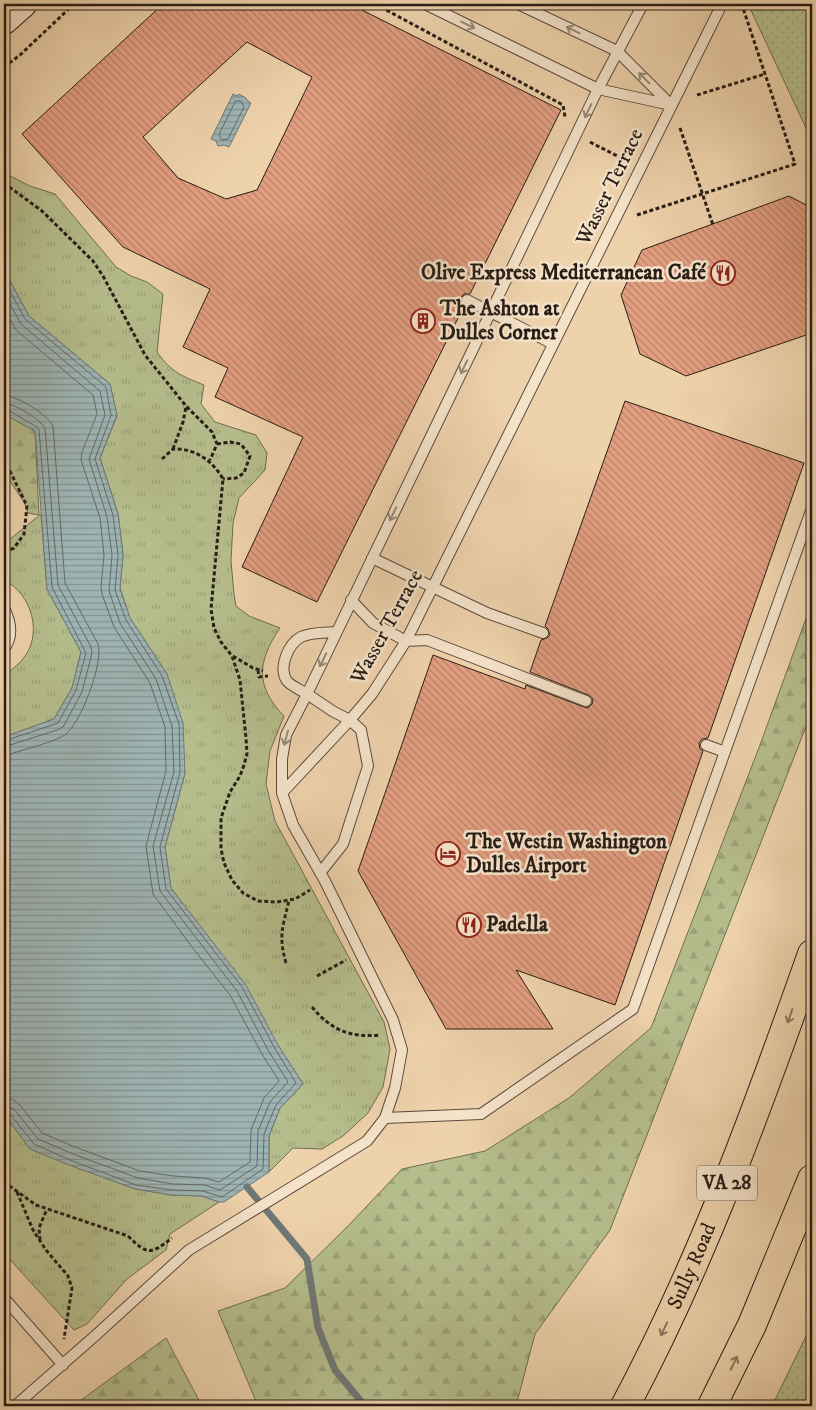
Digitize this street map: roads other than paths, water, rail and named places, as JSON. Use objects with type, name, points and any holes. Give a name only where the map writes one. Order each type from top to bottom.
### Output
[{"type":"highway","name":"Sully Road","points":[[625,1406],[661,1335],[712,1220],[780,1045],[812,954]]},
{"type":"highway","points":[[712,1406],[752,1325],[812,1179]]},
{"type":"main road","points":[[4,20],[22,4]]},
{"type":"lane","points":[[425,4],[598,89],[671,105]]},
{"type":"lane","points":[[518,4],[617,51],[671,105]]},
{"type":"lane","name":"Wasser Terrace","points":[[15,1406],[63,1365],[189,1250],[367,1141],[385,1118],[395,1088],[402,1050],[393,1020],[323,877],[293,825],[282,793],[282,759],[286,735],[576,134],[617,51],[643,4]]},
{"type":"lane","name":"Wasser Terrace","points":[[282,793],[372,694],[406,641],[722,4]]},
{"type":"lane","points":[[466,300],[553,344]]},
{"type":"lane","points":[[385,1118],[481,1114],[633,1009],[812,508]]},
{"type":"lane","points":[[372,558],[487,613],[543,633]]},
{"type":"lane","points":[[351,600],[373,623],[406,641],[427,640],[586,701]]},
{"type":"lane","points":[[4,608],[10,619],[11,627],[10,638],[4,649]]},
{"type":"lane","points":[[323,877],[343,844],[368,766],[361,730],[350,720],[334,712],[288,682],[284,673],[284,663],[291,647],[301,637],[317,633],[336,632]]},
{"type":"lane","points":[[706,745],[725,752]]},
{"type":"lane","points":[[4,1298],[63,1365]]},
{"type":"water","points":[[233,94],[237,96],[239,94],[251,103],[229,147],[224,145],[218,146],[216,141],[211,139]]},
{"type":"water","points":[[4,270],[29,316],[110,384],[117,415],[100,458],[118,514],[123,554],[120,589],[130,618],[167,674],[183,723],[185,773],[165,847],[171,888],[246,985],[278,1045],[303,1084],[280,1108],[269,1136],[269,1172],[224,1202],[202,1196],[172,1195],[135,1189],[69,1165],[30,1149],[4,1114],[4,737],[54,719],[72,688],[81,652],[47,589],[35,431],[4,414]]},
{"type":"waterway","points":[[247,1187],[307,1259],[318,1328],[335,1370],[365,1406]]},
{"type":"place","name":"Olive Express Mediterranean Café","points":[[723,273]]},
{"type":"place","name":"The Ashton at Dulles Corner","points":[[423,321]]},
{"type":"place","name":"The Westin Washington Dulles Airport","points":[[448,854]]},
{"type":"place","name":"Padella","points":[[469,925]]}]
